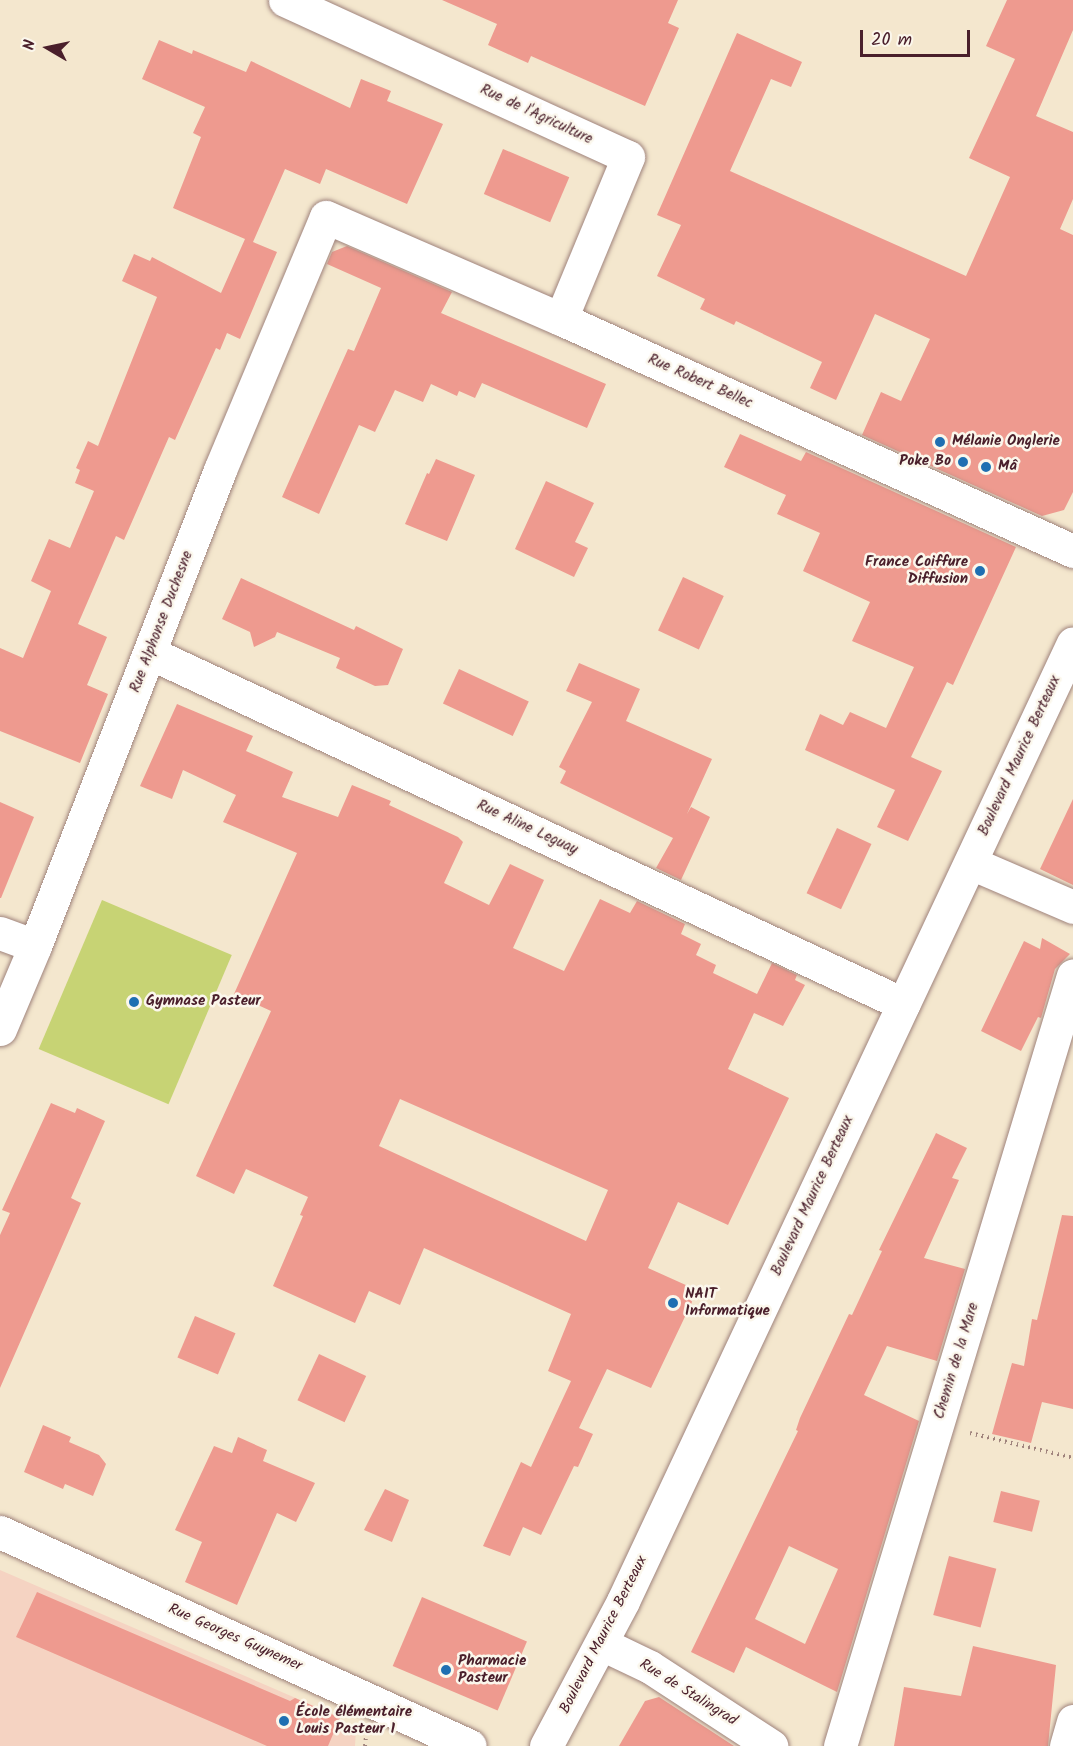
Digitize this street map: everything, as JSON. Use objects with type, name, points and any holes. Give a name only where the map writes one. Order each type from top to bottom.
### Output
[{"type":"street","name":"Rue de l'Agriculture","points":[[285,0],[628,157],[561,319]]},
{"type":"street","name":"Rue Robert Bellec","points":[[326,217],[561,319],[1073,551]]},
{"type":"street","name":"Rue Alphonse Duchesne","points":[[0,1029],[35,946],[220,470],[326,217]]},
{"type":"street","name":"Boulevard Maurice Berteaux","points":[[546,1746],[602,1644],[970,863],[1062,692],[1073,643]]},
{"type":"street","name":"Rue Aline Leguay","points":[[150,653],[903,1004]]},
{"type":"street","points":[[970,863],[1073,907]]},
{"type":"street","points":[[0,933],[35,946]]},
{"type":"street","name":"Chemin de la Mare","points":[[840,1746],[1073,975]]},
{"type":"street","name":"Rue Georges Guynemer","points":[[0,1532],[470,1746]]},
{"type":"street","name":"Rue de Stalingrad","points":[[602,1644],[650,1667],[771,1746]]},
{"type":"street","points":[[1066,1746],[1073,1721]]},
{"type":"path","points":[[937,1425],[1073,1458]]},
{"type":"shaded area","points":[[0,1570],[335,1715],[338,1720],[356,1729],[355,1746],[0,1746]]},
{"type":"green space","name":"Gymnase Pasteur","points":[[102,900],[232,955],[168,1104],[39,1049]]},
{"type":"building","points":[[442,0],[678,0],[668,23],[679,28],[645,106],[531,56],[528,63],[488,45],[497,24]]},
{"type":"building","points":[[1007,0],[1073,0],[1073,30],[1036,116],[1073,132],[1073,199],[1060,229],[1073,235],[1073,492],[1064,510],[1042,516],[862,435],[881,392],[901,401],[930,339],[875,314],[836,400],[810,388],[822,362],[736,321],[734,325],[700,309],[705,299],[657,276],[681,225],[657,215],[737,33],[802,62],[791,87],[771,79],[730,171],[966,276],[1010,177],[969,158],[1015,59],[986,46]]},
{"type":"building","points":[[159,40],[192,54],[193,50],[246,72],[251,61],[350,108],[361,79],[391,91],[387,101],[443,124],[407,204],[326,169],[320,184],[285,169],[253,242],[277,252],[240,339],[227,333],[220,350],[216,348],[175,440],[169,437],[124,540],[116,536],[78,624],[107,637],[87,685],[108,694],[80,763],[0,731],[0,648],[23,658],[51,591],[31,581],[49,539],[70,548],[94,491],[75,483],[80,470],[76,468],[88,441],[98,446],[157,297],[122,281],[134,254],[150,261],[152,257],[221,293],[245,239],[173,208],[201,137],[193,133],[205,107],[142,79]]},
{"type":"building","points":[[503,149],[569,177],[550,222],[484,194]]},
{"type":"building","points":[[347,246],[452,292],[441,313],[606,384],[587,428],[482,383],[475,398],[459,391],[457,396],[431,384],[423,402],[395,390],[375,432],[359,425],[319,514],[282,497],[348,349],[354,351],[381,288],[327,264],[332,252]]},
{"type":"building","points":[[740,434],[801,461],[806,452],[1016,547],[953,685],[947,682],[911,757],[942,771],[908,841],[877,827],[895,790],[805,750],[820,714],[843,725],[850,712],[886,728],[914,667],[852,641],[870,602],[803,571],[820,533],[777,514],[786,495],[724,467]]},
{"type":"building","points":[[436,459],[475,475],[447,541],[405,524],[427,473],[429,474]]},
{"type":"building","points":[[546,481],[594,503],[575,542],[588,548],[574,577],[515,549]]},
{"type":"building","points":[[683,577],[724,596],[699,649],[658,630]]},
{"type":"building","points":[[241,578],[354,630],[356,626],[403,649],[388,685],[375,686],[336,668],[340,658],[277,632],[275,637],[254,647],[250,632],[222,619]]},
{"type":"building","points":[[579,663],[640,689],[626,721],[712,759],[687,814],[691,807],[710,817],[681,880],[656,868],[673,838],[560,783],[566,771],[559,767],[592,702],[566,691]]},
{"type":"building","points":[[459,669],[529,702],[513,736],[443,703]]},
{"type":"building","points":[[177,704],[253,736],[246,751],[293,772],[282,797],[338,817],[352,785],[391,801],[389,805],[458,837],[463,842],[444,883],[489,905],[510,864],[544,880],[513,948],[564,971],[600,899],[630,913],[637,901],[685,924],[681,934],[701,944],[696,955],[716,965],[713,973],[757,994],[772,963],[797,975],[795,980],[805,985],[783,1026],[754,1013],[728,1069],[789,1098],[728,1225],[678,1202],[648,1268],[688,1286],[692,1302],[651,1388],[607,1369],[579,1428],[593,1434],[578,1467],[574,1466],[541,1535],[523,1527],[510,1556],[483,1546],[521,1462],[531,1467],[571,1381],[548,1371],[571,1314],[424,1248],[400,1305],[369,1291],[355,1323],[273,1286],[303,1216],[300,1215],[308,1197],[246,1169],[234,1194],[196,1176],[271,1011],[234,994],[297,853],[223,822],[236,795],[183,770],[172,799],[140,786]],"holes":[[[400,1099],[608,1190],[586,1241],[379,1146]]]},
{"type":"building","points":[[1073,799],[1073,885],[1040,869]]},
{"type":"building","points":[[0,802],[34,817],[1,898],[0,898]]},
{"type":"building","points":[[837,828],[871,844],[841,909],[807,893]]},
{"type":"building","points":[[1042,938],[1070,954],[1055,969],[1041,1018],[1038,1017],[1021,1051],[981,1031],[1024,941],[1040,949]]},
{"type":"building","points":[[51,1103],[75,1113],[77,1108],[105,1121],[71,1198],[81,1203],[0,1388],[0,1235],[10,1213],[2,1210]]},
{"type":"building","points":[[936,1133],[967,1148],[952,1178],[959,1180],[924,1258],[965,1269],[937,1361],[887,1346],[864,1395],[919,1421],[837,1692],[746,1647],[734,1673],[691,1652],[798,1431],[796,1430],[800,1418],[849,1314],[852,1315],[882,1251],[879,1250]],"holes":[[[789,1546],[838,1569],[805,1644],[755,1619]]]},
{"type":"building","points":[[1062,1215],[1073,1216],[1073,1409],[1042,1402],[1031,1443],[992,1434],[1012,1363],[1024,1366],[1032,1319],[1037,1320]]},
{"type":"building","points":[[195,1316],[236,1333],[218,1375],[177,1357]]},
{"type":"building","points":[[319,1354],[366,1376],[345,1422],[297,1400]]},
{"type":"building","points":[[43,1425],[71,1437],[69,1442],[99,1455],[106,1464],[93,1496],[65,1484],[63,1489],[24,1472]]},
{"type":"building","points":[[238,1437],[267,1450],[263,1461],[315,1483],[296,1522],[277,1513],[237,1605],[185,1582],[202,1542],[175,1530],[214,1446],[232,1453]]},
{"type":"building","points":[[385,1489],[409,1500],[392,1542],[364,1530]]},
{"type":"building","points":[[1001,1491],[1040,1501],[1032,1532],[993,1522]]},
{"type":"building","points":[[949,1556],[996,1569],[981,1628],[933,1615]]},
{"type":"building","points":[[37,1592],[290,1701],[295,1698],[340,1718],[328,1746],[267,1746],[16,1637]]},
{"type":"building","points":[[422,1597],[527,1642],[498,1711],[393,1666]]},
{"type":"building","points":[[973,1646],[1056,1665],[1048,1746],[894,1746],[904,1687],[961,1696]]},
{"type":"building","points":[[659,1697],[734,1746],[619,1746],[645,1701]]},
{"type":"place","name":"Mélanie Onglerie","points":[[940,442]]},
{"type":"place","name":"Poke Bo","points":[[963,462]]},
{"type":"place","name":"Mâ","points":[[986,467]]},
{"type":"place","name":"France Coiffure Diffusion","points":[[980,571]]},
{"type":"place","name":"Gymnase Pasteur","points":[[134,1002]]},
{"type":"place","name":"NAIT Informatique","points":[[673,1303]]},
{"type":"place","name":"Pharmacie Pasteur","points":[[446,1670]]},
{"type":"place","name":"École élémentaire Louis Pasteur 1","points":[[284,1721]]}]
